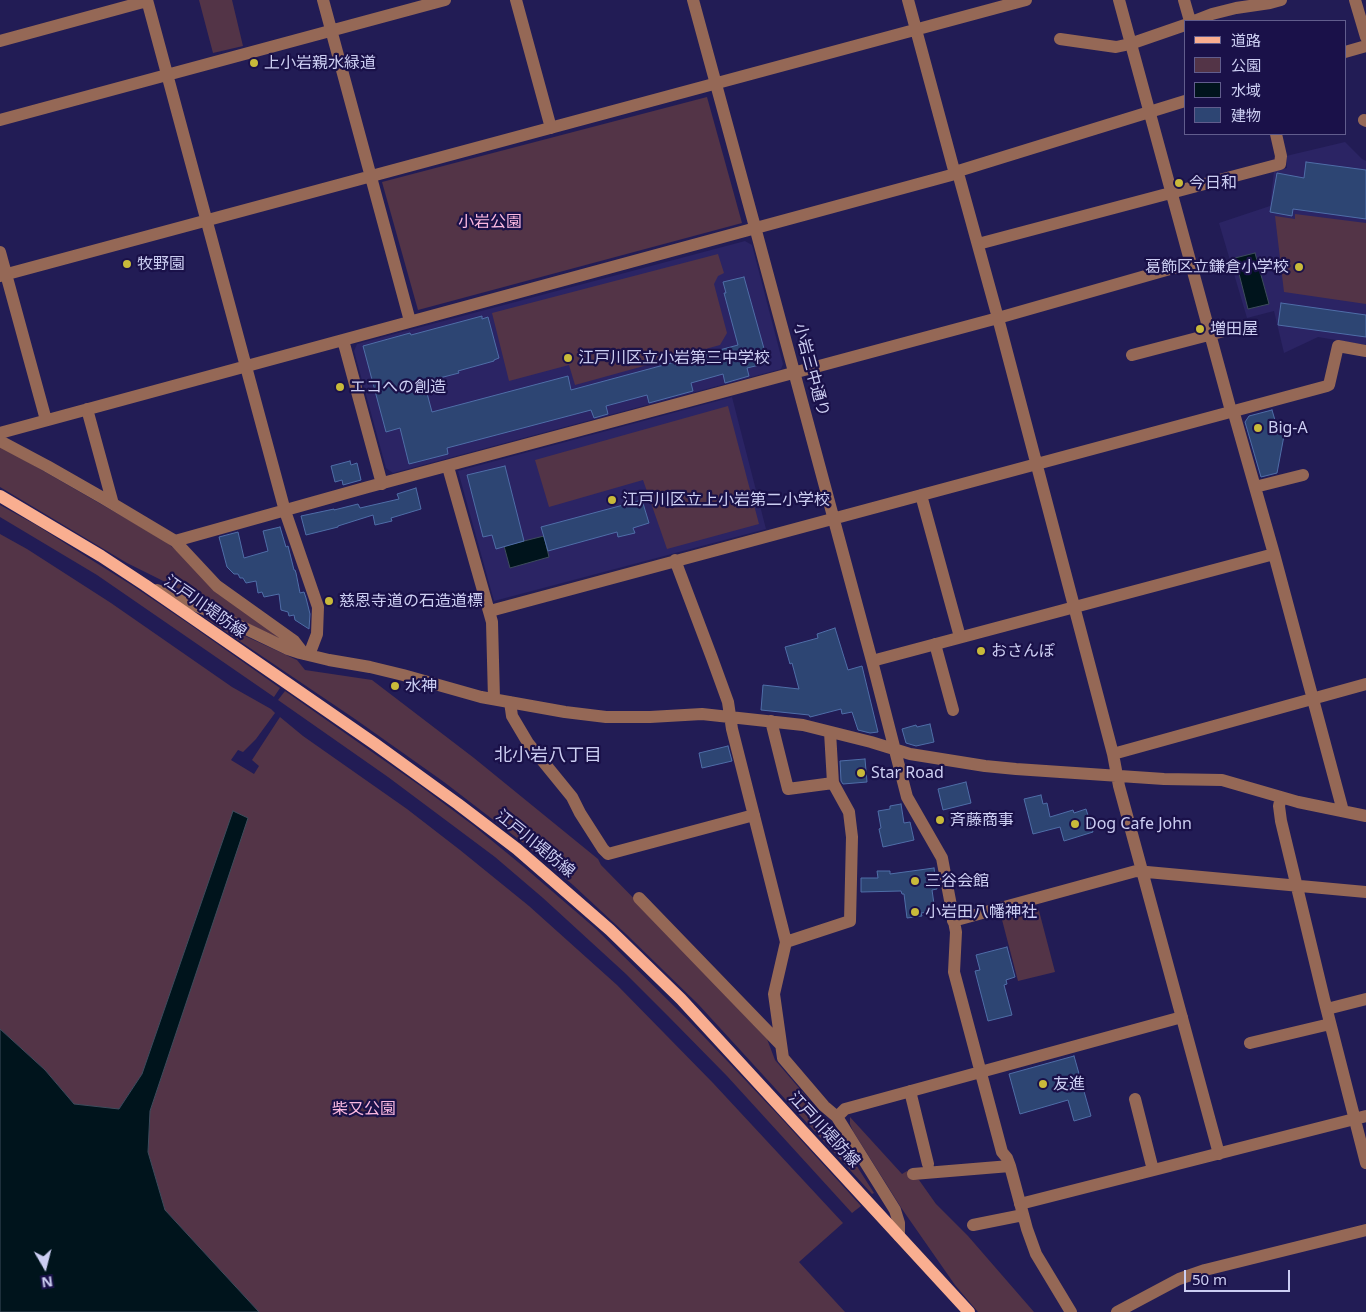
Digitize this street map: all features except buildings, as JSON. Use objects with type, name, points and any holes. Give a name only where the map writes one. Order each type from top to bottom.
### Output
[{"type":"main road","name":"江戸川堤防線","points":[[0,496],[101,556],[145,585],[375,744],[458,804],[572,896],[681,999],[969,1312]]},
{"type":"street","points":[[323,0],[410,321]]},
{"type":"street","points":[[0,120],[445,0]]},
{"type":"street","points":[[516,0],[551,128]]},
{"type":"street","name":"小岩三中通り","points":[[693,0],[756,227],[907,797],[942,858],[956,932],[954,972],[1002,1152],[1010,1166],[1036,1254],[1071,1312]]},
{"type":"street","points":[[908,0],[955,173],[958,173],[998,318],[1113,754],[1119,786],[1219,1154]]},
{"type":"street","points":[[3,275],[1026,0]]},
{"type":"street","points":[[1120,0],[1130,44],[1151,111],[1171,192],[1274,554],[1343,811]]},
{"type":"street","points":[[1184,0],[1192,20]]},
{"type":"street","points":[[1195,20],[1236,4],[1270,3],[1281,0]]},
{"type":"street","points":[[1355,0],[1366,37]]},
{"type":"street","points":[[0,41],[147,1],[285,511],[318,607],[317,634],[307,654]]},
{"type":"street","points":[[1060,39],[1116,47],[1130,44],[1184,24]]},
{"type":"street","points":[[1346,52],[1366,46]]},
{"type":"street","points":[[0,433],[955,173],[1184,101]]},
{"type":"street","points":[[978,244],[1280,164],[1281,156],[1276,135]]},
{"type":"street","points":[[0,252],[3,275],[46,420]]},
{"type":"street","points":[[175,541],[998,318],[1191,263]]},
{"type":"street","points":[[1132,355],[1243,326]]},
{"type":"street","points":[[343,340],[382,484]]},
{"type":"street","points":[[490,611],[1329,385],[1338,346],[1366,352]]},
{"type":"street","points":[[87,409],[113,504]]},
{"type":"street","points":[[0,441],[47,466],[175,541],[217,586],[294,641],[307,654]]},
{"type":"street","points":[[448,467],[490,611],[492,622],[494,700]]},
{"type":"street","points":[[1255,487],[1302,475]]},
{"type":"street","points":[[921,494],[960,637]]},
{"type":"street","points":[[872,661],[1274,554]]},
{"type":"street","points":[[675,560],[728,702],[732,729],[786,942],[774,994],[784,1058],[824,1106],[837,1117],[895,1210],[899,1223],[899,1236]]},
{"type":"street","points":[[145,585],[211,612],[288,649],[329,660],[378,669],[494,700],[606,717],[702,714],[803,725],[910,754],[985,766],[1164,779],[1222,780],[1281,797],[1366,816]]},
{"type":"street","points":[[935,644],[953,710]]},
{"type":"street","points":[[1113,754],[1366,684]]},
{"type":"street","points":[[510,702],[512,716],[528,743],[572,797],[584,820],[608,854],[754,815]]},
{"type":"street","points":[[771,721],[788,789],[833,783]]},
{"type":"street","points":[[786,942],[850,921],[852,837],[849,812],[833,783],[830,732]]},
{"type":"street","points":[[1281,797],[1279,806],[1281,821],[1330,1024],[1360,1117],[1366,1163]]},
{"type":"street","points":[[953,921],[1136,871],[1366,892]]},
{"type":"street","points":[[639,898],[781,1045]]},
{"type":"street","points":[[1326,1009],[1366,1000]]},
{"type":"street","points":[[837,1117],[845,1109],[1182,1018]]},
{"type":"street","points":[[1250,1044],[1330,1024]]},
{"type":"street","points":[[910,1092],[928,1164]]},
{"type":"street","points":[[1135,1099],[1153,1170]]},
{"type":"street","points":[[973,1225],[1153,1170],[1360,1117]]},
{"type":"street","points":[[914,1174],[1010,1166]]},
{"type":"street","points":[[1117,1312],[1179,1278],[1366,1230]]},
{"type":"shaded area","name":"葛飾区立鎌倉小学校","points":[[1345,142],[1366,161],[1366,345],[1318,337],[1284,353],[1274,311],[1247,318],[1219,223],[1270,206],[1274,171],[1287,168],[1286,156]]},
{"type":"shaded area","name":"江戸川区立小岩第三中学校","points":[[745,241],[752,245],[783,364],[781,369],[393,473],[386,468],[354,351],[357,344]]},
{"type":"shaded area","name":"江戸川区立上小岩第二小学校","points":[[732,397],[766,529],[494,601],[458,471]]},
{"type":"green space","points":[[199,0],[232,0],[243,46],[213,53]]},
{"type":"green space","name":"小岩公園","points":[[707,97],[742,223],[418,310],[382,182]]},
{"type":"green space","points":[[1295,214],[1366,223],[1366,304],[1284,292],[1275,216],[1295,219]]},
{"type":"green space","points":[[718,254],[724,273],[718,276],[714,284],[727,333],[720,345],[575,385],[569,365],[509,381],[492,313]]},
{"type":"green space","points":[[728,406],[759,524],[667,549],[643,480],[549,507],[535,460]]},
{"type":"green space","points":[[0,446],[165,541],[288,643],[127,563],[0,487]]},
{"type":"green space","points":[[0,505],[36,525],[133,586],[189,624],[280,688],[274,697],[97,575],[0,517]]},
{"type":"green space","name":"柴又公園","points":[[0,534],[27,549],[111,603],[232,687],[271,709],[275,713],[256,739],[243,752],[238,750],[231,760],[254,774],[259,766],[252,760],[280,717],[303,736],[407,809],[460,850],[529,906],[617,985],[713,1083],[843,1223],[799,1262],[845,1312],[259,1312],[165,1210],[148,1152],[150,1111],[247,818],[233,812],[142,1074],[118,1110],[74,1104],[45,1070],[0,1029]]},
{"type":"green space","points":[[204,617],[297,660],[305,670],[372,680],[474,758],[598,859],[601,865],[767,1039],[775,1060],[830,1124],[874,1193],[872,1194],[698,1004],[573,885],[526,845],[444,782]]},
{"type":"green space","points":[[285,691],[474,826],[596,929],[687,1019],[861,1206],[852,1213],[727,1076],[626,974],[543,898],[495,857],[388,777],[278,700]]},
{"type":"green space","points":[[1038,907],[1055,972],[1018,981],[1001,916]]},
{"type":"green space","points":[[850,1117],[902,1174],[907,1171],[912,1178],[919,1180],[936,1204],[968,1236],[1034,1312],[978,1312],[955,1285],[902,1209],[853,1131]]},
{"type":"water","points":[[1255,253],[1269,304],[1248,309],[1235,258]]},
{"type":"water","points":[[544,536],[549,557],[510,568],[504,546]]},
{"type":"water","points":[[233,811],[248,818],[150,1111],[148,1152],[165,1210],[259,1312],[0,1312],[0,1029],[45,1070],[74,1104],[119,1109],[142,1074]]},
{"type":"place","name":"上小岩親水緑道","points":[[254,63]]},
{"type":"place","name":"今日和","points":[[1179,183]]},
{"type":"place","name":"牧野園","points":[[127,264]]},
{"type":"place","name":"葛飾区立鎌倉小学校","points":[[1299,267]]},
{"type":"place","name":"増田屋","points":[[1200,329]]},
{"type":"place","name":"江戸川区立小岩第三中学校","points":[[568,358]]},
{"type":"place","name":"エコへの創造","points":[[340,387]]},
{"type":"place","name":"Big-A","points":[[1258,428]]},
{"type":"place","name":"江戸川区立上小岩第二小学校","points":[[612,500]]},
{"type":"place","name":"慈恩寺道の石造道標","points":[[329,601]]},
{"type":"place","name":"おさんぽ","points":[[981,651]]},
{"type":"place","name":"水神","points":[[395,686]]},
{"type":"place","name":"Star Road","points":[[861,773]]},
{"type":"place","name":"斉藤商事","points":[[940,820]]},
{"type":"place","name":"Dog Cafe John","points":[[1075,824]]},
{"type":"place","name":"三谷会館","points":[[915,881]]},
{"type":"place","name":"小岩田八幡神社","points":[[915,912]]},
{"type":"place","name":"友進","points":[[1043,1084]]},
{"type":"district","name":"北小岩八丁目","points":[[548,756]]}]
